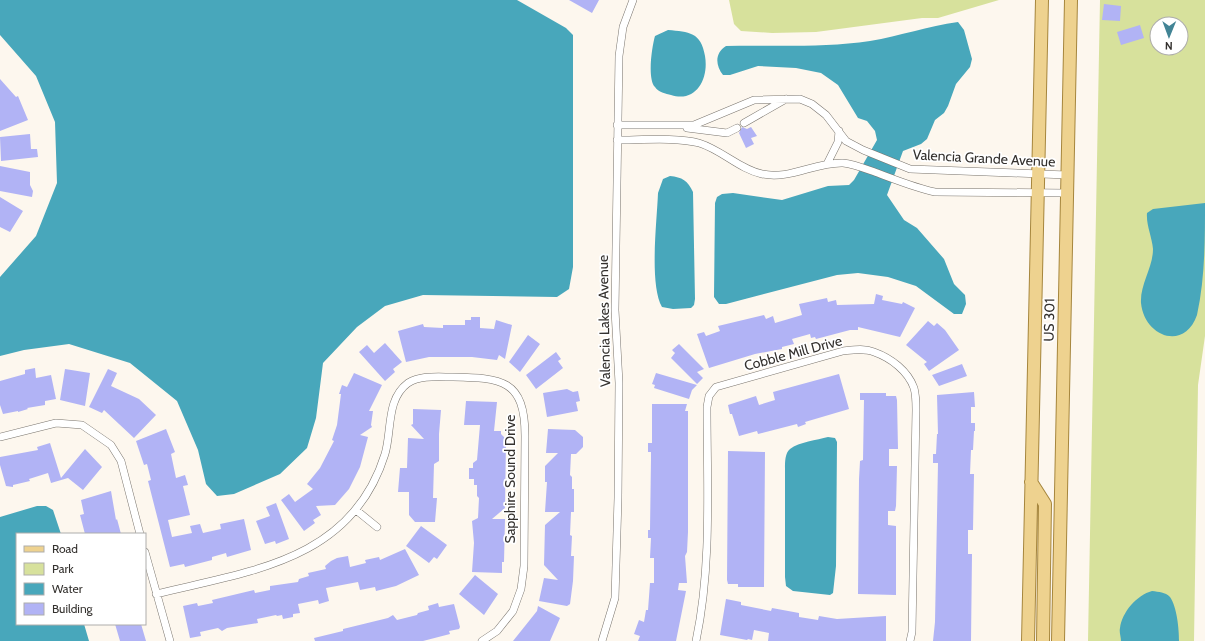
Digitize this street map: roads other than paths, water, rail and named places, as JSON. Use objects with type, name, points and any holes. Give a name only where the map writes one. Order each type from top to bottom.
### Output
[{"type":"main road","name":"US 301","points":[[1028,641],[1042,0]]},
{"type":"main road","name":"US 301","points":[[1058,641],[1070,0]]},
{"type":"main road","points":[[1031,482],[1045,504],[1043,641]]},
{"type":"street","name":"Valencia Lakes Avenue","points":[[602,641],[615,598],[619,383],[615,310],[617,125],[621,41],[623,27],[633,0]]},
{"type":"street","points":[[744,124],[786,99]]},
{"type":"street","name":"Valencia Grande Avenue","points":[[617,125],[694,125],[754,100],[800,99],[812,104],[826,114],[846,141],[863,150],[910,169],[1067,175]]},
{"type":"street","points":[[670,126],[727,133],[737,128]]},
{"type":"street","points":[[827,164],[838,142],[839,131]]},
{"type":"street","points":[[617,140],[682,141],[700,143],[749,170],[763,174],[786,175],[827,164],[843,163],[858,166],[903,183],[936,192],[1067,193]]},
{"type":"street","name":"Cobble Mill Drive","points":[[696,641],[702,613],[706,580],[707,407],[709,396],[716,387],[843,351],[861,350],[873,351],[893,362],[906,373],[914,389],[916,410],[912,632],[910,641]]},
{"type":"street","name":"Sapphire Sound Drive","points":[[156,594],[267,566],[307,549],[336,531],[356,510],[380,469],[388,443],[391,414],[397,397],[408,384],[423,378],[484,378],[497,380],[513,390],[519,397],[525,416],[523,579],[518,600],[513,611],[497,630],[482,641]]},
{"type":"street","points":[[0,437],[56,423],[82,425],[111,445],[120,461],[140,533]]},
{"type":"street","points":[[356,510],[377,527]]},
{"type":"street","points":[[146,556],[170,641]]},
{"type":"water","points":[[0,0],[517,0],[566,28],[573,35],[573,267],[569,289],[557,297],[423,295],[385,306],[357,327],[323,363],[316,418],[307,448],[280,474],[234,494],[217,496],[206,484],[198,450],[177,401],[130,363],[69,344],[24,350],[0,356],[0,277],[36,236],[57,183],[55,122],[36,76],[0,35]]},
{"type":"water","points":[[958,22],[964,30],[972,59],[970,67],[956,84],[948,106],[944,113],[935,120],[927,139],[921,144],[903,151],[887,195],[904,220],[917,228],[944,259],[954,284],[965,295],[966,304],[962,314],[954,314],[916,286],[888,277],[858,273],[837,275],[726,304],[719,304],[714,297],[715,203],[717,197],[722,194],[733,193],[782,200],[828,186],[849,185],[854,180],[877,140],[875,131],[867,121],[858,118],[838,85],[821,73],[796,68],[758,66],[730,75],[723,75],[720,71],[717,59],[722,49],[726,46],[834,45],[870,41]]},
{"type":"water","points":[[668,30],[693,35],[697,38],[703,48],[706,65],[703,81],[694,92],[687,96],[680,97],[656,89],[651,77],[651,62],[655,36]]},
{"type":"water","points":[[670,176],[678,177],[684,180],[693,192],[695,299],[694,305],[691,308],[673,309],[662,307],[658,297],[655,252],[658,193],[663,179]]},
{"type":"water","points":[[1205,203],[1203,273],[1197,315],[1191,326],[1183,333],[1174,336],[1165,335],[1157,331],[1149,324],[1144,315],[1141,303],[1142,289],[1151,263],[1153,249],[1147,222],[1147,213],[1153,209]]},
{"type":"water","points":[[828,437],[835,438],[837,442],[836,566],[833,593],[830,595],[793,591],[786,586],[785,577],[786,455],[790,449],[798,445]]},
{"type":"water","points":[[37,506],[46,506],[53,510],[61,533],[16,533],[16,625],[84,625],[89,641],[0,641],[0,517]]},
{"type":"water","points":[[1152,591],[1162,592],[1170,597],[1177,618],[1179,641],[1121,641],[1121,622],[1127,610],[1141,596]]}]
